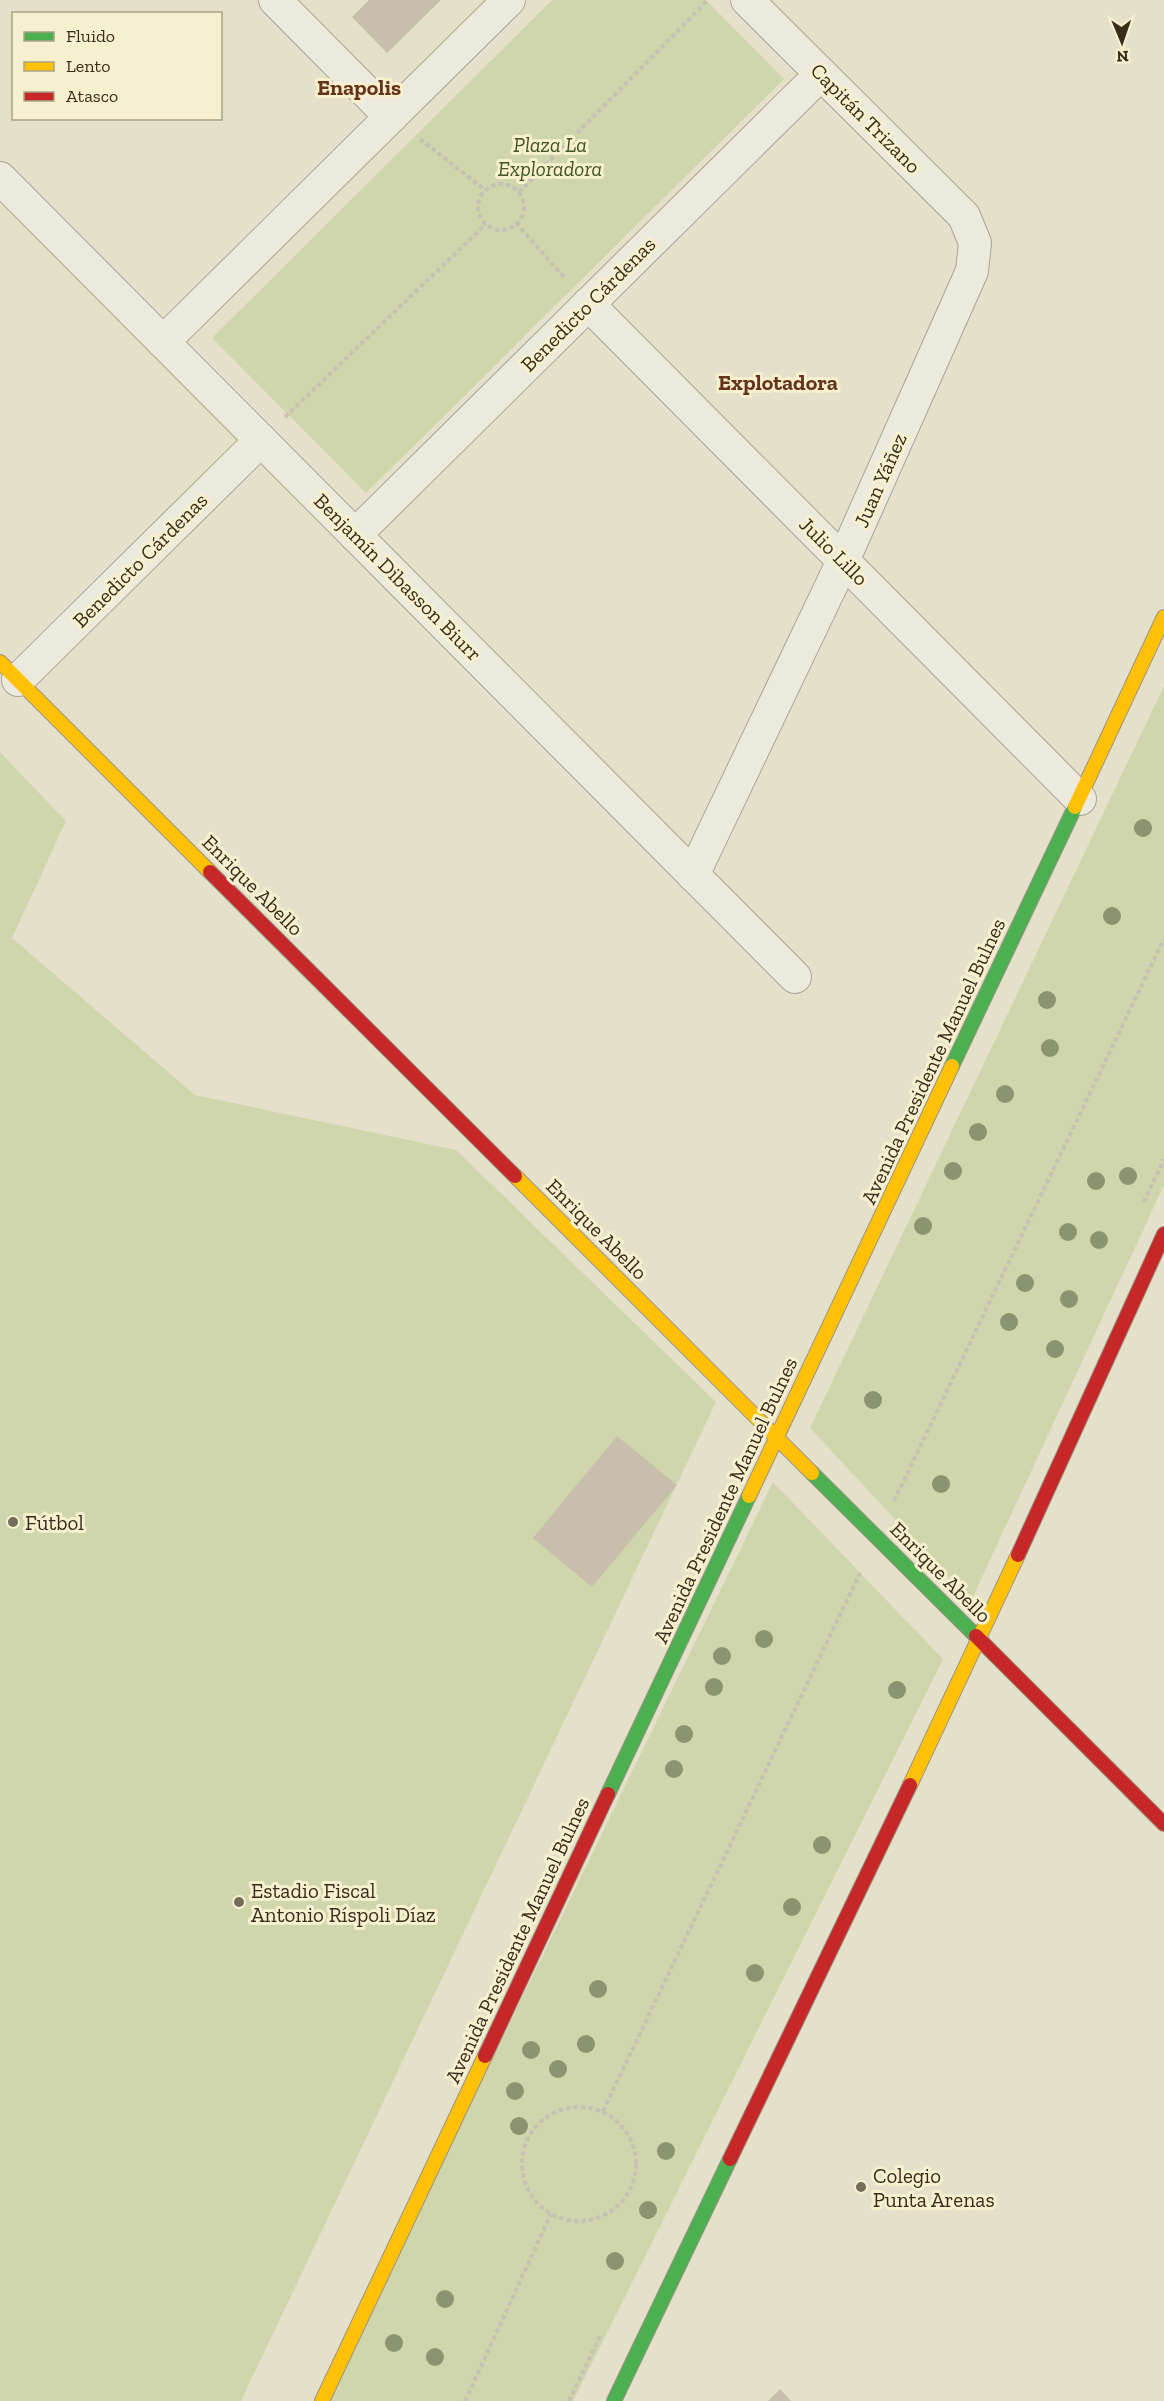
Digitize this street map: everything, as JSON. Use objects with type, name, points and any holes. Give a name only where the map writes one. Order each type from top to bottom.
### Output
[{"type":"main road","name":"Avenida Presidente Manuel Bulnes","points":[[322,2401],[1164,617]]},
{"type":"main road","name":"Enrique Abello","points":[[9,671],[1164,1824]]},
{"type":"main road","points":[[614,2401],[980,1641],[1164,1234]]},
{"type":"street","points":[[275,0],[391,117]]},
{"type":"street","points":[[164,342],[509,0]]},
{"type":"street","name":"Capitán Trizano","points":[[747,0],[964,216],[975,243]]},
{"type":"street","name":"Benedicto Cárdenas","points":[[355,535],[821,74]]},
{"type":"street","name":"Benjamín Dibasson Biurr","points":[[0,178],[795,977]]},
{"type":"street","name":"Juan Yáñez","points":[[693,875],[843,561],[972,271],[975,243]]},
{"type":"street","name":"Julio Lillo","points":[[588,304],[1080,799]]},
{"type":"street","name":"Benedicto Cárdenas","points":[[9,671],[261,440]]},
{"type":"path","points":[[519,192],[708,0]]},
{"type":"path","points":[[391,117],[486,190]]},
{"type":"path","points":[[507,185],[519,192],[524,206],[523,213],[516,224],[500,229],[486,224],[479,211],[478,203],[486,190],[492,186],[507,185]]},
{"type":"path","points":[[261,440],[486,224]]},
{"type":"path","points":[[516,224],[588,304]]},
{"type":"path","points":[[584,2106],[603,2111],[618,2121],[629,2136],[636,2153],[636,2172],[631,2189],[620,2204],[605,2215],[588,2221],[569,2220],[551,2214],[535,2202],[525,2185],[521,2166],[524,2146],[532,2129],[547,2116],[565,2108],[584,2106]]},
{"type":"path","points":[[465,2401],[551,2214]]},
{"type":"green space","name":"Plaza La Exploradora","points":[[552,0],[706,0],[784,79],[366,493],[212,338]]},
{"type":"green space","points":[[1164,686],[1164,1185],[971,1601],[810,1428]]},
{"type":"green space","name":"Estadio Fiscal Antonio Ríspoli Díaz","points":[[0,752],[66,821],[12,938],[195,1095],[456,1150],[716,1402],[241,2401],[0,2401]]},
{"type":"green space","points":[[773,1482],[943,1659],[573,2401],[326,2401]]},
{"type":"building","points":[[369,0],[441,0],[387,53],[352,17]]},
{"type":"building","points":[[617,1436],[677,1485],[592,1587],[533,1538]]},
{"type":"building","points":[[780,2389],[791,2401],[768,2401]]},
{"type":"traffic: fast","points":[[952,1066],[1075,807]]},
{"type":"traffic: fast","points":[[812,1473],[976,1636]]},
{"type":"traffic: fast","points":[[608,1794],[749,1496]]},
{"type":"traffic: fast","points":[[614,2401],[730,2159]]},
{"type":"traffic: slow","points":[[1075,807],[1164,617]]},
{"type":"traffic: slow","points":[[0,662],[210,872]]},
{"type":"traffic: slow","points":[[749,1496],[952,1066]]},
{"type":"traffic: slow","points":[[515,1176],[812,1473]]},
{"type":"traffic: slow","points":[[910,1785],[1018,1555]]},
{"type":"traffic: slow","points":[[322,2401],[485,2056]]},
{"type":"traffic: jam","points":[[210,872],[515,1176]]},
{"type":"traffic: jam","points":[[1018,1555],[1164,1234]]},
{"type":"traffic: jam","points":[[976,1636],[1164,1824]]},
{"type":"traffic: jam","points":[[730,2159],[910,1785]]},
{"type":"traffic: jam","points":[[485,2056],[608,1794]]},
{"type":"place","name":"Fútbol","points":[[13,1522]]},
{"type":"place","name":"Estadio Fiscal Antonio Ríspoli Díaz","points":[[239,1902]]},
{"type":"place","name":"Colegio Punta Arenas","points":[[861,2187]]},
{"type":"district","name":"Enapolis","points":[[359,87]]},
{"type":"district","name":"Explotadora","points":[[778,382]]}]
